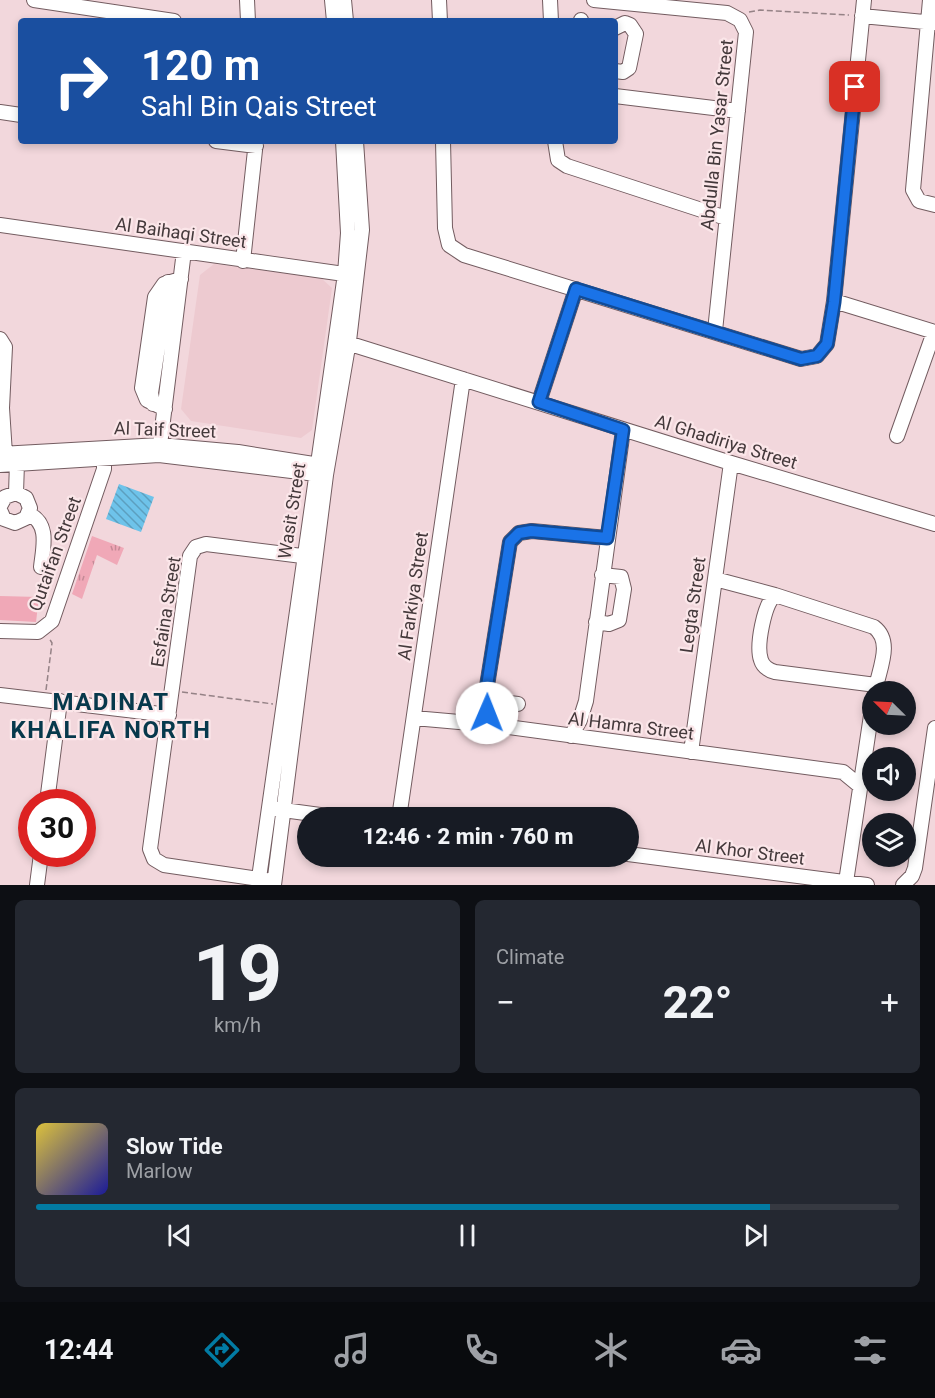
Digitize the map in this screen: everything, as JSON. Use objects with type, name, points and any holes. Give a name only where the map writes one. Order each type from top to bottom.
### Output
[{"type":"street","points":[[34,0],[154,18]]},
{"type":"street","points":[[247,0],[248,18]]},
{"type":"street","points":[[332,0],[334,18]]},
{"type":"street","points":[[344,0],[346,18]]},
{"type":"street","points":[[439,0],[440,18]]},
{"type":"street","points":[[550,0],[551,18]]},
{"type":"street","name":"Abdulla Bin Yasar Street","points":[[594,0],[727,13],[740,21],[746,32],[715,331]]},
{"type":"street","points":[[443,144],[446,228],[449,246],[464,255],[801,359],[817,356],[827,344],[834,302],[864,0]]},
{"type":"street","points":[[930,0],[931,23],[913,190],[920,201],[935,205]]},
{"type":"street","points":[[618,71],[623,72],[632,62],[636,34],[630,25],[620,25],[626,3]]},
{"type":"street","points":[[862,16],[931,23]]},
{"type":"street","points":[[618,96],[738,111]]},
{"type":"street","points":[[0,112],[18,115]]},
{"type":"street","points":[[243,261],[256,144]]},
{"type":"street","name":"Wasit Street","points":[[343,144],[350,274]]},
{"type":"street","name":"Wasit Street","points":[[274,883],[284,810],[310,557],[350,274],[362,230],[356,144]]},
{"type":"street","points":[[555,144],[558,160],[567,166],[726,218]]},
{"type":"street","name":"Al Baihaqi Street","points":[[0,225],[243,261],[350,274]]},
{"type":"street","points":[[160,450],[159,406],[175,280],[184,252]]},
{"type":"street","points":[[159,406],[145,398],[142,388],[155,297],[160,287],[175,280]]},
{"type":"street","points":[[539,402],[576,289]]},
{"type":"street","points":[[834,302],[934,332],[897,436]]},
{"type":"street","points":[[0,339],[5,347],[1,409],[2,457]]},
{"type":"street","name":"Al Ghadiriya Street","points":[[342,341],[731,464],[935,524]]},
{"type":"street","name":"Al Farkiya Street","points":[[401,807],[463,379]]},
{"type":"street","points":[[571,736],[586,701],[623,430]]},
{"type":"street","name":"Al Taif Street","points":[[2,457],[160,450],[322,470]]},
{"type":"street","name":"Al Taif Street","points":[[2,457],[17,464],[105,451]]},
{"type":"street","name":"Qutaifan Street","points":[[0,631],[32,633],[43,630],[54,616],[91,511],[105,451]]},
{"type":"street","points":[[16,493],[17,464]]},
{"type":"street","name":"Legta Street","points":[[691,752],[731,464]]},
{"type":"street","points":[[16,493],[29,502],[29,514],[21,522],[15,523],[4,519],[0,508],[5,497],[16,493]]},
{"type":"street","points":[[29,514],[40,523],[44,532],[41,567]]},
{"type":"street","points":[[493,725],[487,713],[486,700],[510,542],[519,533],[531,531],[607,538]]},
{"type":"street","name":"Esfaina Street","points":[[274,883],[164,865],[154,860],[150,849],[190,556],[196,547],[206,544],[310,557]]},
{"type":"street","name":"Wasit Street","points":[[259,882],[282,705],[310,557]]},
{"type":"street","points":[[596,622],[609,624],[619,620],[624,589],[621,578],[602,574]]},
{"type":"street","points":[[715,579],[775,595],[878,630],[883,638],[884,649],[877,681]]},
{"type":"street","points":[[775,595],[765,609],[760,658],[765,668],[775,672],[862,686]]},
{"type":"street","points":[[0,695],[168,715]]},
{"type":"street","points":[[486,700],[518,704]]},
{"type":"street","points":[[49,789],[60,701]]},
{"type":"street","name":"Al Hamra Street","points":[[414,718],[493,725],[843,772]]},
{"type":"street","points":[[903,885],[912,876],[915,868],[935,728]]},
{"type":"street","points":[[860,786],[843,772],[862,762]]},
{"type":"street","points":[[846,882],[862,774]]},
{"type":"street","points":[[268,808],[297,812]]},
{"type":"street","name":"Al Khor Street","points":[[639,855],[867,885]]},
{"type":"street","points":[[37,885],[39,867]]},
{"type":"path","points":[[740,21],[750,11],[760,10],[862,16]]},
{"type":"path","points":[[43,630],[52,643],[45,699]]},
{"type":"path","points":[[172,691],[282,705]]},
{"type":"shaded area","points":[[214,264],[321,278],[332,288],[312,430],[301,438],[191,421],[181,409],[200,275]]},
{"type":"green space","points":[[92,536],[124,548],[117,565],[97,555],[82,599],[72,594]]},
{"type":"green space","points":[[0,596],[39,597],[36,622],[0,620]]},
{"type":"building","points":[[119,484],[154,497],[141,532],[106,519]]},
{"type":"district","name":"MADINAT KHALIFA NORTH","points":[[111,716]]},
{"type":"route","points":[[487,713],[486,692],[510,542],[519,533],[525,531],[607,538],[623,430],[539,402],[576,289],[801,359],[817,356],[827,344],[834,302],[855,87]]}]
